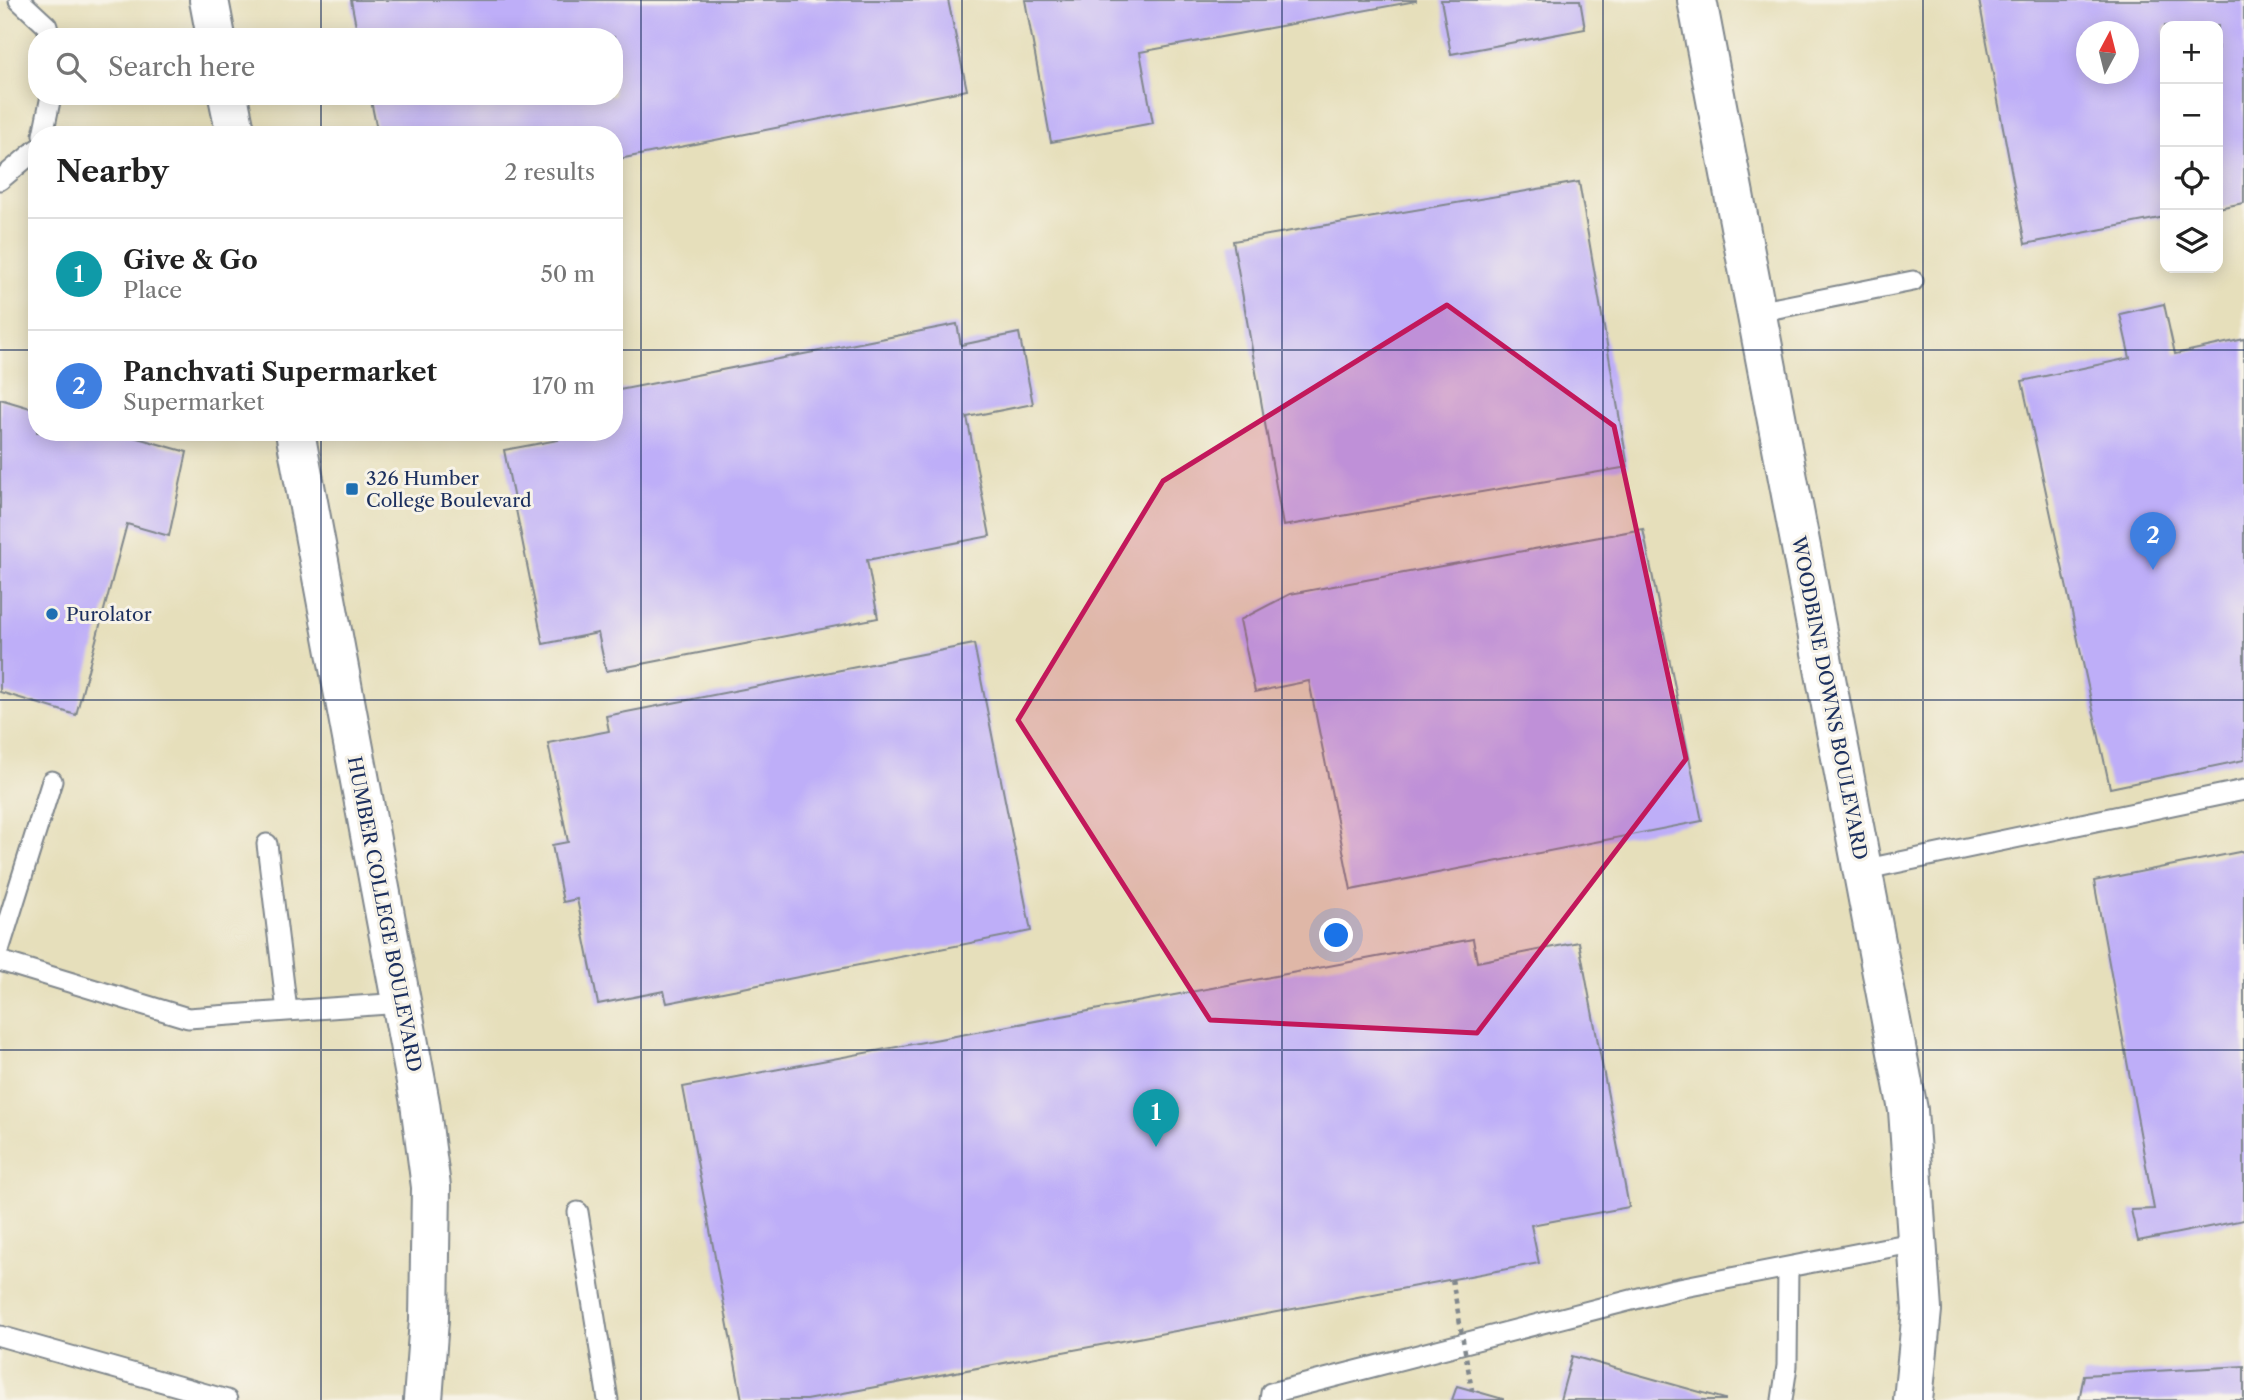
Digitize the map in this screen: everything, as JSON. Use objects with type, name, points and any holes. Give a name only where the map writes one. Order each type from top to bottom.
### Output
[{"type":"street","points":[[209,0],[214,28]]},
{"type":"street","name":"WOODBINE DOWNS BOULEVARD","points":[[1697,0],[1908,1110],[1922,1310],[1913,1400]]},
{"type":"street","points":[[230,105],[234,126]]},
{"type":"street","name":"HUMBER COLLEGE BOULEVARD","points":[[297,441],[421,1104],[431,1187],[429,1320],[423,1400]]},
{"type":"lane","points":[[19,0],[47,28]]},
{"type":"lane","points":[[45,126],[49,105]]},
{"type":"lane","points":[[0,180],[28,157]]},
{"type":"lane","points":[[1757,312],[1913,281]]},
{"type":"lane","points":[[0,947],[52,782]]},
{"type":"lane","points":[[1862,870],[2244,790]]},
{"type":"lane","points":[[267,844],[287,1011]]},
{"type":"lane","points":[[0,961],[188,1018],[402,1003]]},
{"type":"lane","points":[[578,1212],[608,1400]]},
{"type":"lane","points":[[1270,1400],[1271,1393],[1674,1289],[1917,1242]]},
{"type":"lane","points":[[1782,1400],[1787,1366],[1788,1266]]},
{"type":"lane","points":[[0,1336],[181,1393],[227,1400]]},
{"type":"path","points":[[1452,1279],[1472,1390]]},
{"type":"highlighted area","points":[[1447,305],[1614,426],[1686,759],[1477,1033],[1210,1020],[1018,720],[1163,481]]},
{"type":"building","points":[[351,0],[948,0],[967,90],[623,158],[623,126],[376,126],[372,105],[623,105],[623,28],[356,28]]},
{"type":"building","points":[[1025,0],[1416,1],[1140,52],[1153,123],[1051,142]]},
{"type":"building","points":[[1441,0],[1580,0],[1585,29],[1451,54]]},
{"type":"building","points":[[1979,0],[2244,0],[2244,203],[2223,207],[2223,21],[2160,21],[2160,218],[2025,244]]},
{"type":"building","points":[[1579,182],[1628,467],[1283,526],[1233,241]]},
{"type":"building","points":[[2164,304],[2175,354],[2244,339],[2244,760],[2110,788],[2022,381],[2130,358],[2120,314]]},
{"type":"building","points":[[957,324],[961,345],[1019,333],[1033,404],[967,417],[990,536],[867,560],[878,618],[606,671],[598,633],[543,644],[504,450],[553,441],[623,441],[623,389]]},
{"type":"building","name":"Purolator","points":[[0,399],[28,407],[28,441],[148,441],[187,452],[169,536],[127,524],[76,715],[0,692]]},
{"type":"building","points":[[1643,529],[1702,821],[1351,890],[1309,681],[1255,692],[1240,620],[1290,594]]},
{"type":"building","points":[[974,644],[1031,931],[667,1003],[664,991],[598,1004],[577,899],[563,902],[552,845],[568,842],[548,743],[609,731],[606,716]]},
{"type":"building","points":[[2244,851],[2244,1220],[2138,1241],[2131,1210],[2154,1209],[2094,881]]},
{"type":"building","points":[[1473,939],[1477,962],[1579,942],[1629,1207],[1531,1225],[1539,1263],[806,1400],[742,1400],[683,1087]]},
{"type":"building","points":[[1572,1356],[1725,1399],[1725,1400],[1560,1400]]},
{"type":"building","points":[[2244,1366],[2244,1400],[2079,1400],[2084,1375]]},
{"type":"building","points":[[1457,1386],[1503,1399],[1503,1400],[1452,1400]]},
{"type":"place","name":"326 Humber College Boulevard","points":[[352,489]]},
{"type":"place","name":"Panchvati Supermarket","points":[[2153,570]]},
{"type":"place","name":"Purolator","points":[[52,614]]},
{"type":"place","name":"Give & Go","points":[[1156,1147]]}]
